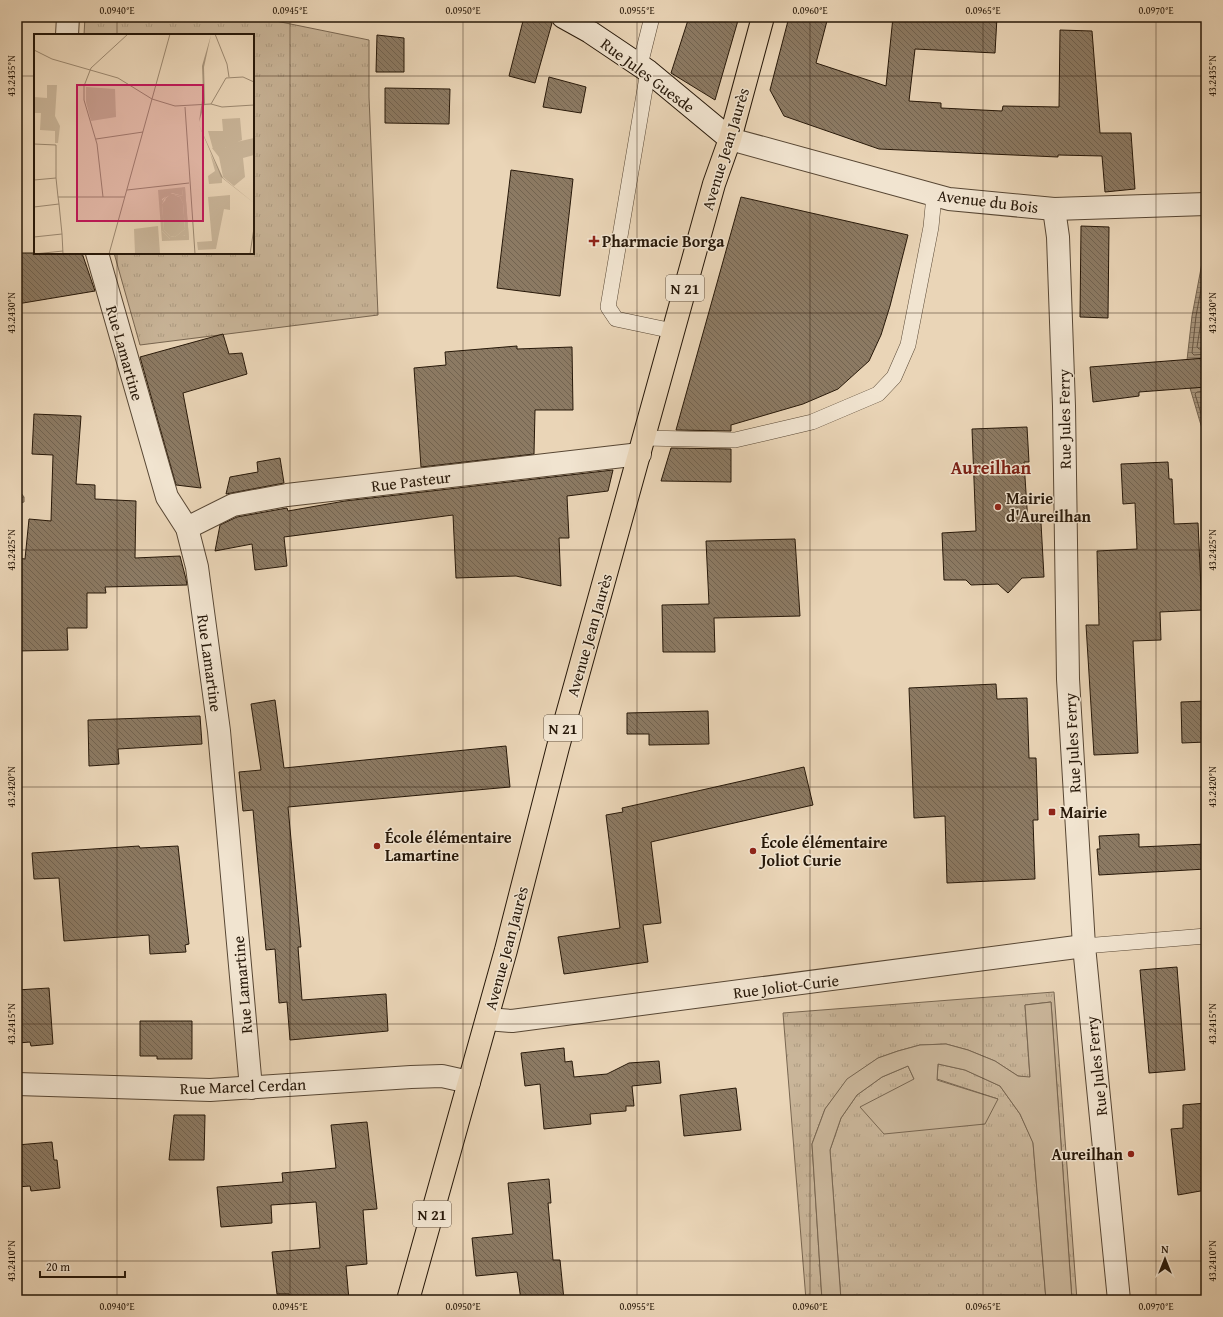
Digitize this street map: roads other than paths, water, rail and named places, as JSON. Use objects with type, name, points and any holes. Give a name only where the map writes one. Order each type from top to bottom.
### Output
[{"type":"main road","name":"Avenue Jean Jaurès","points":[[408,1300],[487,1019],[558,747],[673,331],[714,184],[730,139],[763,17]]},
{"type":"street","points":[[67,34],[68,17]]},
{"type":"street","name":"Rue Jules Guesde","points":[[563,17],[599,38],[644,68],[730,139]]},
{"type":"street","name":"Avenue du Bois","points":[[730,139],[934,196],[975,203],[1054,209],[1204,204]]},
{"type":"street","name":"Rue Jules Ferry","points":[[1054,209],[1058,237],[1064,406],[1068,680],[1084,946],[1119,1300]]},
{"type":"street","name":"Rue Lamartine","points":[[97,254],[167,497],[187,528],[197,567],[220,731],[251,1088]]},
{"type":"street","name":"Rue Pasteur","points":[[187,528],[233,505],[287,495],[642,446]]},
{"type":"street","name":"Rue Joliot-Curie","points":[[487,1019],[512,1021],[1084,946]]},
{"type":"street","name":"Rue Marcel Cerdan","points":[[17,1084],[210,1090],[442,1076],[469,1082]]},
{"type":"lane","points":[[652,17],[608,306],[616,319],[673,331]]},
{"type":"lane","points":[[642,446],[735,440],[812,422],[878,394],[894,377],[908,345],[924,269],[931,227],[934,196]]},
{"type":"lane","points":[[1084,946],[1206,936]]},
{"type":"water","points":[[1206,242],[1205,358],[1187,360],[1192,316]]},
{"type":"water","points":[[1206,387],[1206,442],[1190,388]]},
{"type":"water","points":[[17,489],[18,494],[21,493],[24,497],[24,502],[17,504]]},
{"type":"place","name":"Pharmacie Borga","points":[[594,241]]},
{"type":"place","name":"Mairie d'Aureilhan","points":[[998,507]]},
{"type":"place","name":"Mairie","points":[[1052,812]]},
{"type":"place","name":"École élémentaire Lamartine","points":[[377,846]]},
{"type":"place","name":"École élémentaire Joliot Curie","points":[[753,851]]},
{"type":"place","name":"Aureilhan","points":[[1131,1154]]},
{"type":"district","name":"Aureilhan","points":[[991,467]]}]
